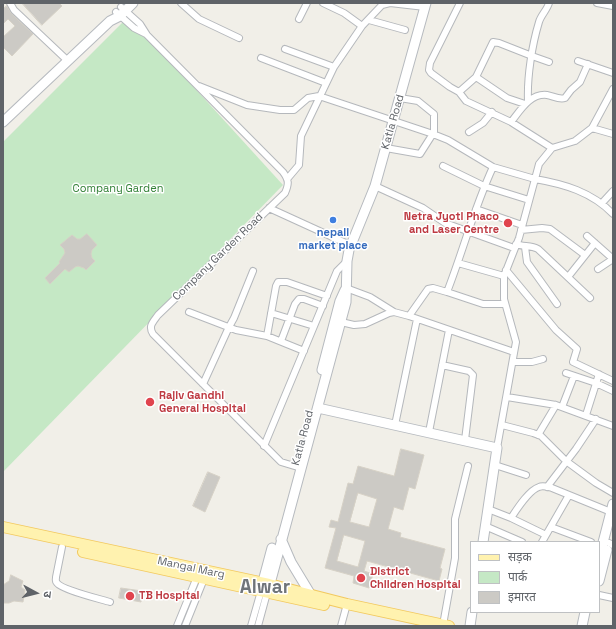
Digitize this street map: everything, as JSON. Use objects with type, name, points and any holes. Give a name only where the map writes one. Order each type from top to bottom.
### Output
[{"type":"main road","name":"Mangal Marg","points":[[3,527],[346,606],[446,625]]},
{"type":"main road","name":"Mangal Marg","points":[[3,534],[201,578],[311,595],[417,626]]},
{"type":"street","points":[[10,3],[14,10],[68,61]]},
{"type":"street","points":[[181,3],[199,19],[239,38]]},
{"type":"street","points":[[299,19],[307,3]]},
{"type":"street","points":[[323,3],[344,12],[362,26]]},
{"type":"street","points":[[460,3],[429,67],[431,73],[459,92],[466,101],[511,122],[552,148]]},
{"type":"street","points":[[526,103],[532,56],[539,21],[547,10],[549,3]]},
{"type":"street","points":[[598,3],[613,6]]},
{"type":"street","name":"Company Garden Road","points":[[298,467],[280,462],[153,334],[150,329],[151,324],[158,315],[285,193],[289,183],[288,178],[299,165],[301,136],[319,96],[334,67],[362,26],[370,20],[382,5],[385,4],[425,5]]},
{"type":"street","name":"Katla Road","points":[[335,331],[341,322],[346,302],[347,261],[350,245],[375,186],[425,5]]},
{"type":"street","points":[[3,122],[124,7],[140,24],[147,35],[288,178]]},
{"type":"street","points":[[370,20],[405,30]]},
{"type":"street","points":[[459,92],[476,76],[493,42],[549,62]]},
{"type":"street","points":[[285,49],[334,67]]},
{"type":"street","points":[[261,58],[326,83]]},
{"type":"street","points":[[578,61],[613,73]]},
{"type":"street","points":[[511,122],[526,103],[538,96],[546,95],[565,98],[580,82],[588,64]]},
{"type":"street","points":[[476,76],[506,98],[526,103]]},
{"type":"street","points":[[196,85],[240,102],[262,108],[280,110],[294,110],[308,98],[319,96],[448,140],[493,167],[535,179],[555,182],[577,190],[593,197],[602,203],[613,214]]},
{"type":"street","points":[[483,541],[494,465],[516,347],[516,342],[505,304],[503,288],[505,273],[521,227],[539,164],[552,148],[575,141],[592,128],[613,89]]},
{"type":"street","points":[[386,148],[420,154],[434,132],[434,114],[418,101],[400,98]]},
{"type":"street","points":[[469,132],[483,123],[492,112]]},
{"type":"street","points":[[592,128],[613,134]]},
{"type":"street","points":[[444,166],[484,186],[529,200]]},
{"type":"street","points":[[447,292],[458,263],[467,232],[484,186],[493,167]]},
{"type":"street","points":[[375,186],[423,208],[445,223],[467,232],[515,246],[532,246],[538,249],[590,298]]},
{"type":"street","points":[[602,203],[613,191]]},
{"type":"street","points":[[269,208],[350,245]]},
{"type":"street","points":[[476,209],[521,227],[550,229],[585,255]]},
{"type":"street","points":[[587,236],[613,259],[598,269]]},
{"type":"street","points":[[568,277],[595,243]]},
{"type":"street","points":[[525,247],[527,262],[557,304]]},
{"type":"street","points":[[264,446],[337,271],[347,261]]},
{"type":"street","points":[[458,263],[505,273],[556,330],[577,349],[573,362],[613,381]]},
{"type":"street","points":[[202,384],[228,327],[234,318],[253,271]]},
{"type":"street","points":[[267,336],[278,282],[287,282],[327,296]]},
{"type":"street","points":[[347,287],[370,297],[394,312],[510,350],[514,353]]},
{"type":"street","name":"Katla Road","points":[[265,588],[315,411],[335,331],[340,301],[347,287]]},
{"type":"street","points":[[409,316],[428,289],[433,288],[483,304],[505,304]]},
{"type":"street","points":[[281,341],[299,299],[304,299],[323,306]]},
{"type":"street","points":[[189,312],[228,327],[267,336],[304,351]]},
{"type":"street","points":[[341,322],[354,325],[365,324],[394,312]]},
{"type":"street","points":[[271,313],[314,326]]},
{"type":"street","points":[[395,425],[417,320]]},
{"type":"street","points":[[429,432],[449,330]]},
{"type":"street","points":[[513,362],[532,362],[543,359]]},
{"type":"street","points":[[442,365],[470,371],[473,375],[465,440]]},
{"type":"street","points":[[566,373],[596,383],[613,391]]},
{"type":"street","points":[[586,415],[599,374]]},
{"type":"street","points":[[562,407],[574,376]]},
{"type":"street","points":[[507,397],[556,405],[613,426]]},
{"type":"street","points":[[538,435],[556,405]]},
{"type":"street","points":[[315,411],[395,425],[498,448]]},
{"type":"street","points":[[547,487],[579,445],[596,419]]},
{"type":"street","points":[[502,425],[538,435],[546,440],[566,461],[596,483],[613,493]]},
{"type":"street","points":[[494,465],[526,475]]},
{"type":"street","points":[[446,625],[455,558],[455,519],[468,466]]},
{"type":"street","name":"Katla Road","points":[[265,588],[281,539],[298,467]]},
{"type":"street","points":[[511,518],[521,504],[540,487],[547,487],[612,508],[600,575]]},
{"type":"street","points":[[543,541],[569,495]]},
{"type":"street","points":[[488,509],[546,535]]},
{"type":"street","points":[[485,526],[520,541]]},
{"type":"street","points":[[551,527],[589,541]]},
{"type":"street","points":[[600,556],[613,527]]},
{"type":"street","points":[[571,541],[574,535]]},
{"type":"street","points":[[281,539],[291,562],[311,595]]},
{"type":"street","points":[[62,547],[56,577],[57,584],[71,591],[110,602]]},
{"type":"street","points":[[177,626],[201,578]]},
{"type":"street","points":[[185,626],[201,578]]},
{"type":"street","points":[[251,626],[265,588]]},
{"type":"street","points":[[258,626],[265,588]]},
{"type":"street","points":[[600,595],[613,598]]},
{"type":"street","points":[[341,626],[346,606]]},
{"type":"street","points":[[470,626],[472,613]]},
{"type":"street","points":[[582,626],[585,613]]},
{"type":"street","points":[[588,626],[591,613]]},
{"type":"green space","name":"Company Garden","points":[[129,16],[283,185],[3,472],[3,142]]},
{"type":"building","points":[[22,3],[59,3],[62,6],[42,25]]},
{"type":"building","points":[[7,6],[11,13],[33,34],[12,56],[3,47],[3,37],[15,26],[8,19],[3,24],[3,9]]},
{"type":"building","points":[[87,234],[97,245],[92,250],[91,254],[95,261],[86,270],[78,266],[69,272],[65,269],[50,284],[45,278],[60,263],[59,262],[65,253],[64,249],[60,245],[72,235],[77,239],[80,239]]},
{"type":"building","points":[[401,449],[424,455],[415,489],[409,487],[403,510],[394,507],[388,529],[401,533],[400,537],[445,549],[440,568],[442,569],[439,581],[367,561],[364,571],[373,574],[369,588],[353,583],[354,576],[325,568],[336,528],[329,527],[331,520],[338,522],[348,483],[353,484],[358,466],[394,476]],"holes":[[[358,493],[377,499],[369,527],[350,522]],[[344,535],[365,541],[358,567],[337,561]]]},
{"type":"building","points":[[208,472],[220,477],[205,512],[193,506]]},
{"type":"building","points":[[11,575],[23,581],[21,587],[25,590],[23,602],[14,601],[3,603],[3,585],[9,581]]},
{"type":"building","points":[[121,588],[142,591],[141,602],[119,598]]},
{"type":"place","name":"nepali market place","points":[[333,220]]},
{"type":"place","name":"Netra Jyoti Phaco and Laser Centre","points":[[508,223]]},
{"type":"place","name":"Rajiv Gandhi General Hospital","points":[[150,402]]},
{"type":"place","name":"District Children Hospital","points":[[361,578]]},
{"type":"place","name":"TB Hospital","points":[[130,596]]},
{"type":"district","name":"Alwar","points":[[265,588]]}]
